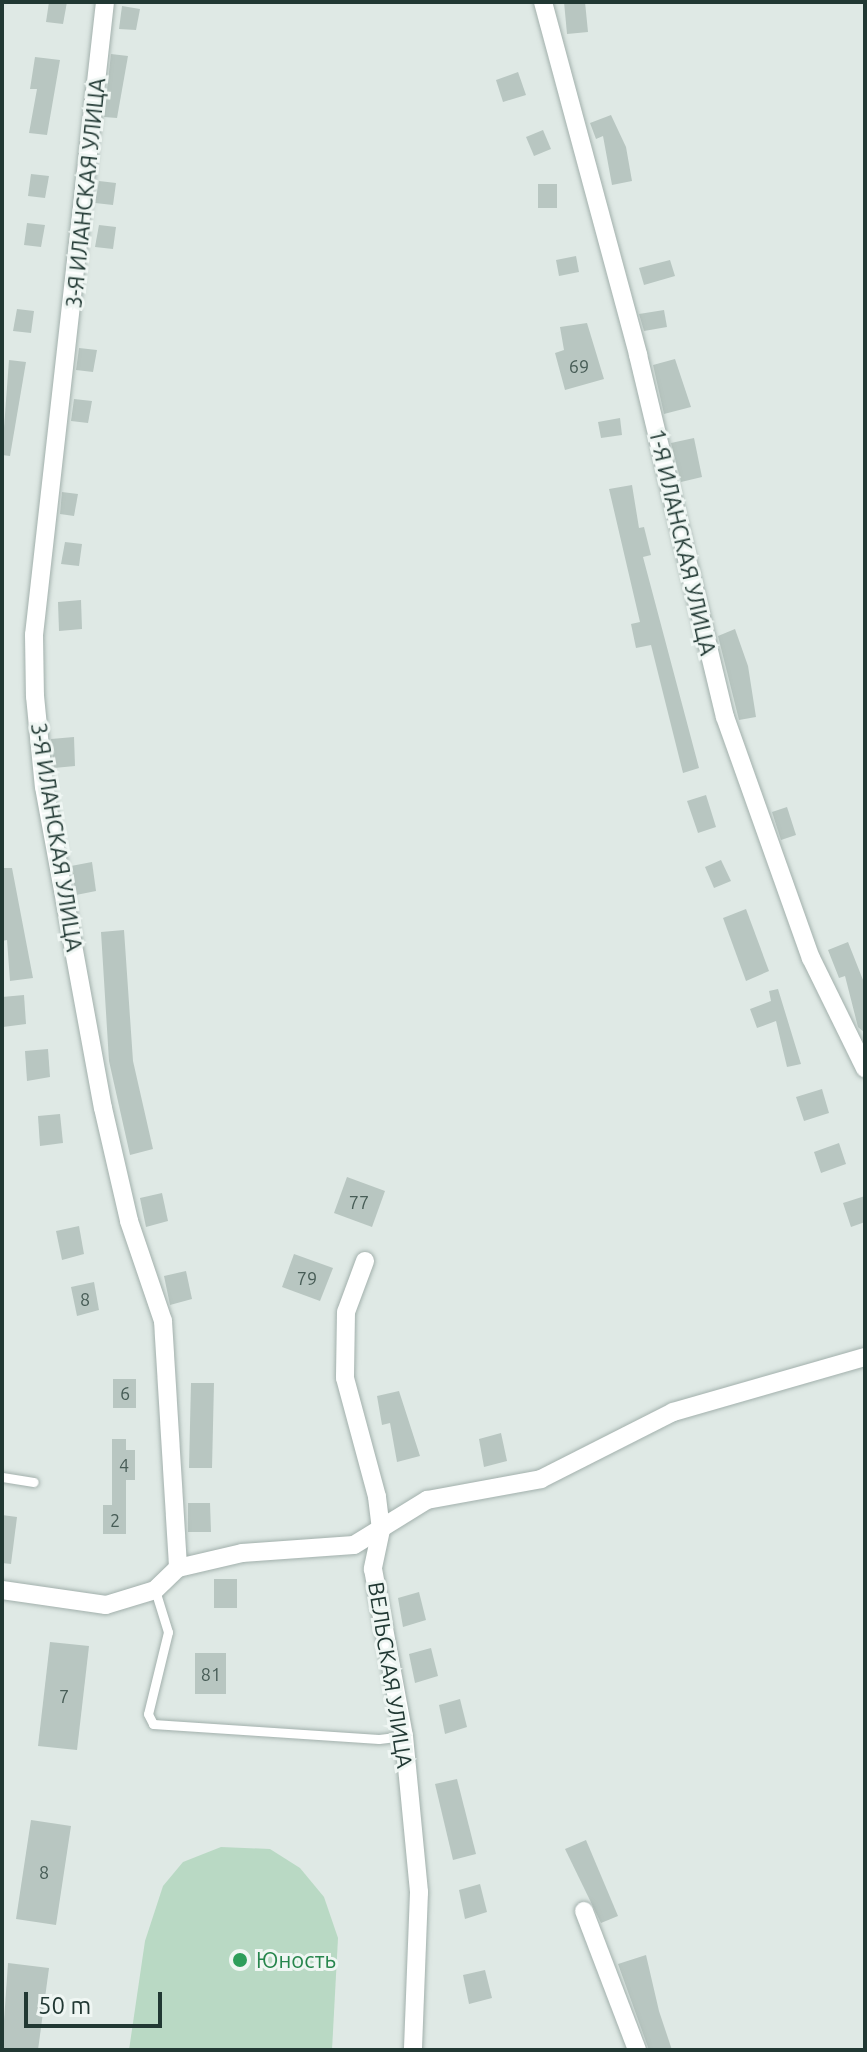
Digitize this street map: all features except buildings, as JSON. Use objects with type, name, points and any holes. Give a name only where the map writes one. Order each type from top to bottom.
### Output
[{"type":"street","name":"3-Я ИЛАНСКАЯ УЛИЦА","points":[[105,2],[34,635],[35,696],[44,787],[103,1108],[129,1221],[163,1321],[178,1568]]},
{"type":"street","name":"1-Я ИЛАНСКАЯ УЛИЦА","points":[[543,2],[638,355],[725,717],[811,958],[865,1068]]},
{"type":"street","name":"ВЕЛЬСКАЯ УЛИЦА","points":[[365,1261],[346,1312],[345,1378],[381,1530],[373,1569],[404,1736],[419,1892],[413,2050]]},
{"type":"street","points":[[2,1590],[106,1605],[155,1590],[178,1568],[242,1553],[354,1545],[427,1500],[552,1475],[673,1412],[865,1357]]},
{"type":"street","points":[[584,1911],[637,2050]]},
{"type":"lane","points":[[2,1477],[34,1482]]},
{"type":"lane","points":[[155,1590],[168,1632],[148,1714],[153,1724],[379,1739],[404,1736]]},
{"type":"green space","name":"Юность","points":[[221,1847],[270,1849],[300,1868],[324,1897],[338,1938],[332,2050],[129,2050],[145,1941],[163,1886],[183,1862]]},
{"type":"place","name":"Юность","points":[[240,1960]]}]
